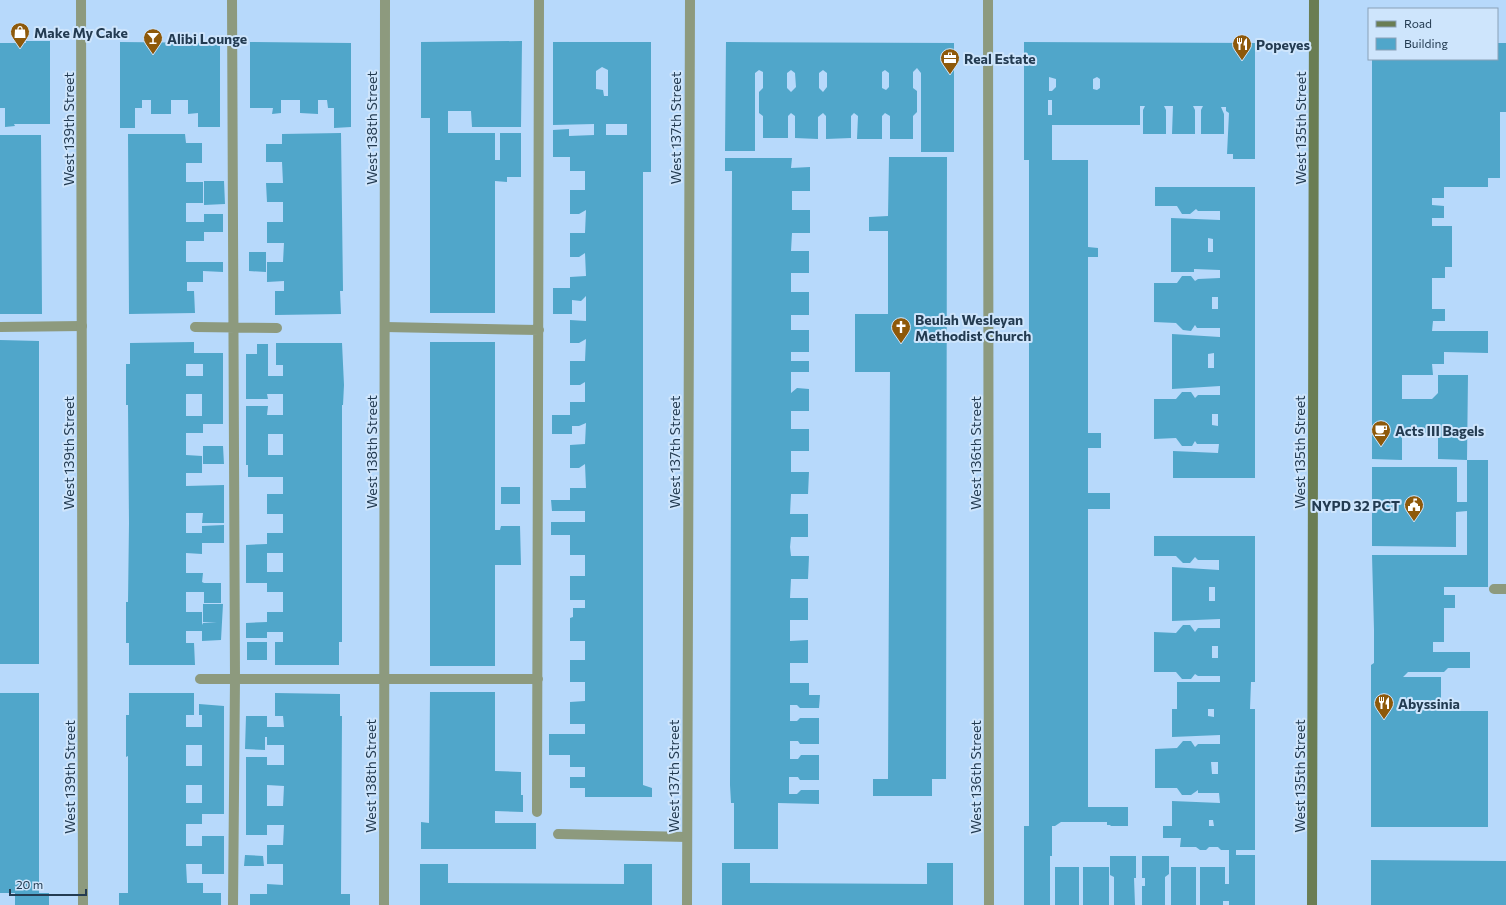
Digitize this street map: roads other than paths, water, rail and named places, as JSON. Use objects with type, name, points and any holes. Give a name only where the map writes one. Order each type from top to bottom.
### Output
[{"type":"street","name":"West 139th Street","points":[[82,0],[83,905]]},
{"type":"street","points":[[232,0],[232,328],[235,679],[233,905]]},
{"type":"street","name":"West 138th Street","points":[[384,905],[385,0]]},
{"type":"street","points":[[537,812],[540,0]]},
{"type":"street","name":"West 137th Street","points":[[687,905],[690,0]]},
{"type":"street","name":"West 136th Street","points":[[988,0],[989,905]]},
{"type":"street","name":"West 135th Street","points":[[1312,905],[1314,0]]},
{"type":"street","points":[[0,327],[82,326]]},
{"type":"street","points":[[195,327],[277,328]]},
{"type":"street","points":[[385,327],[539,330]]},
{"type":"street","points":[[1494,589],[1506,589]]},
{"type":"street","points":[[200,679],[538,679]]},
{"type":"street","points":[[558,834],[687,837]]},
{"type":"place","name":"Make My Cake","points":[[20,49]]},
{"type":"place","name":"Alibi Lounge","points":[[153,55]]},
{"type":"place","name":"Popeyes","points":[[1242,61]]},
{"type":"place","name":"Real Estate","points":[[950,75]]},
{"type":"place","name":"Beulah Wesleyan Methodist Church","points":[[901,344]]},
{"type":"place","name":"Acts III Bagels","points":[[1381,447]]},
{"type":"place","name":"NYPD 32 PCT","points":[[1414,522]]},
{"type":"place","name":"Abyssinia","points":[[1384,720]]}]
